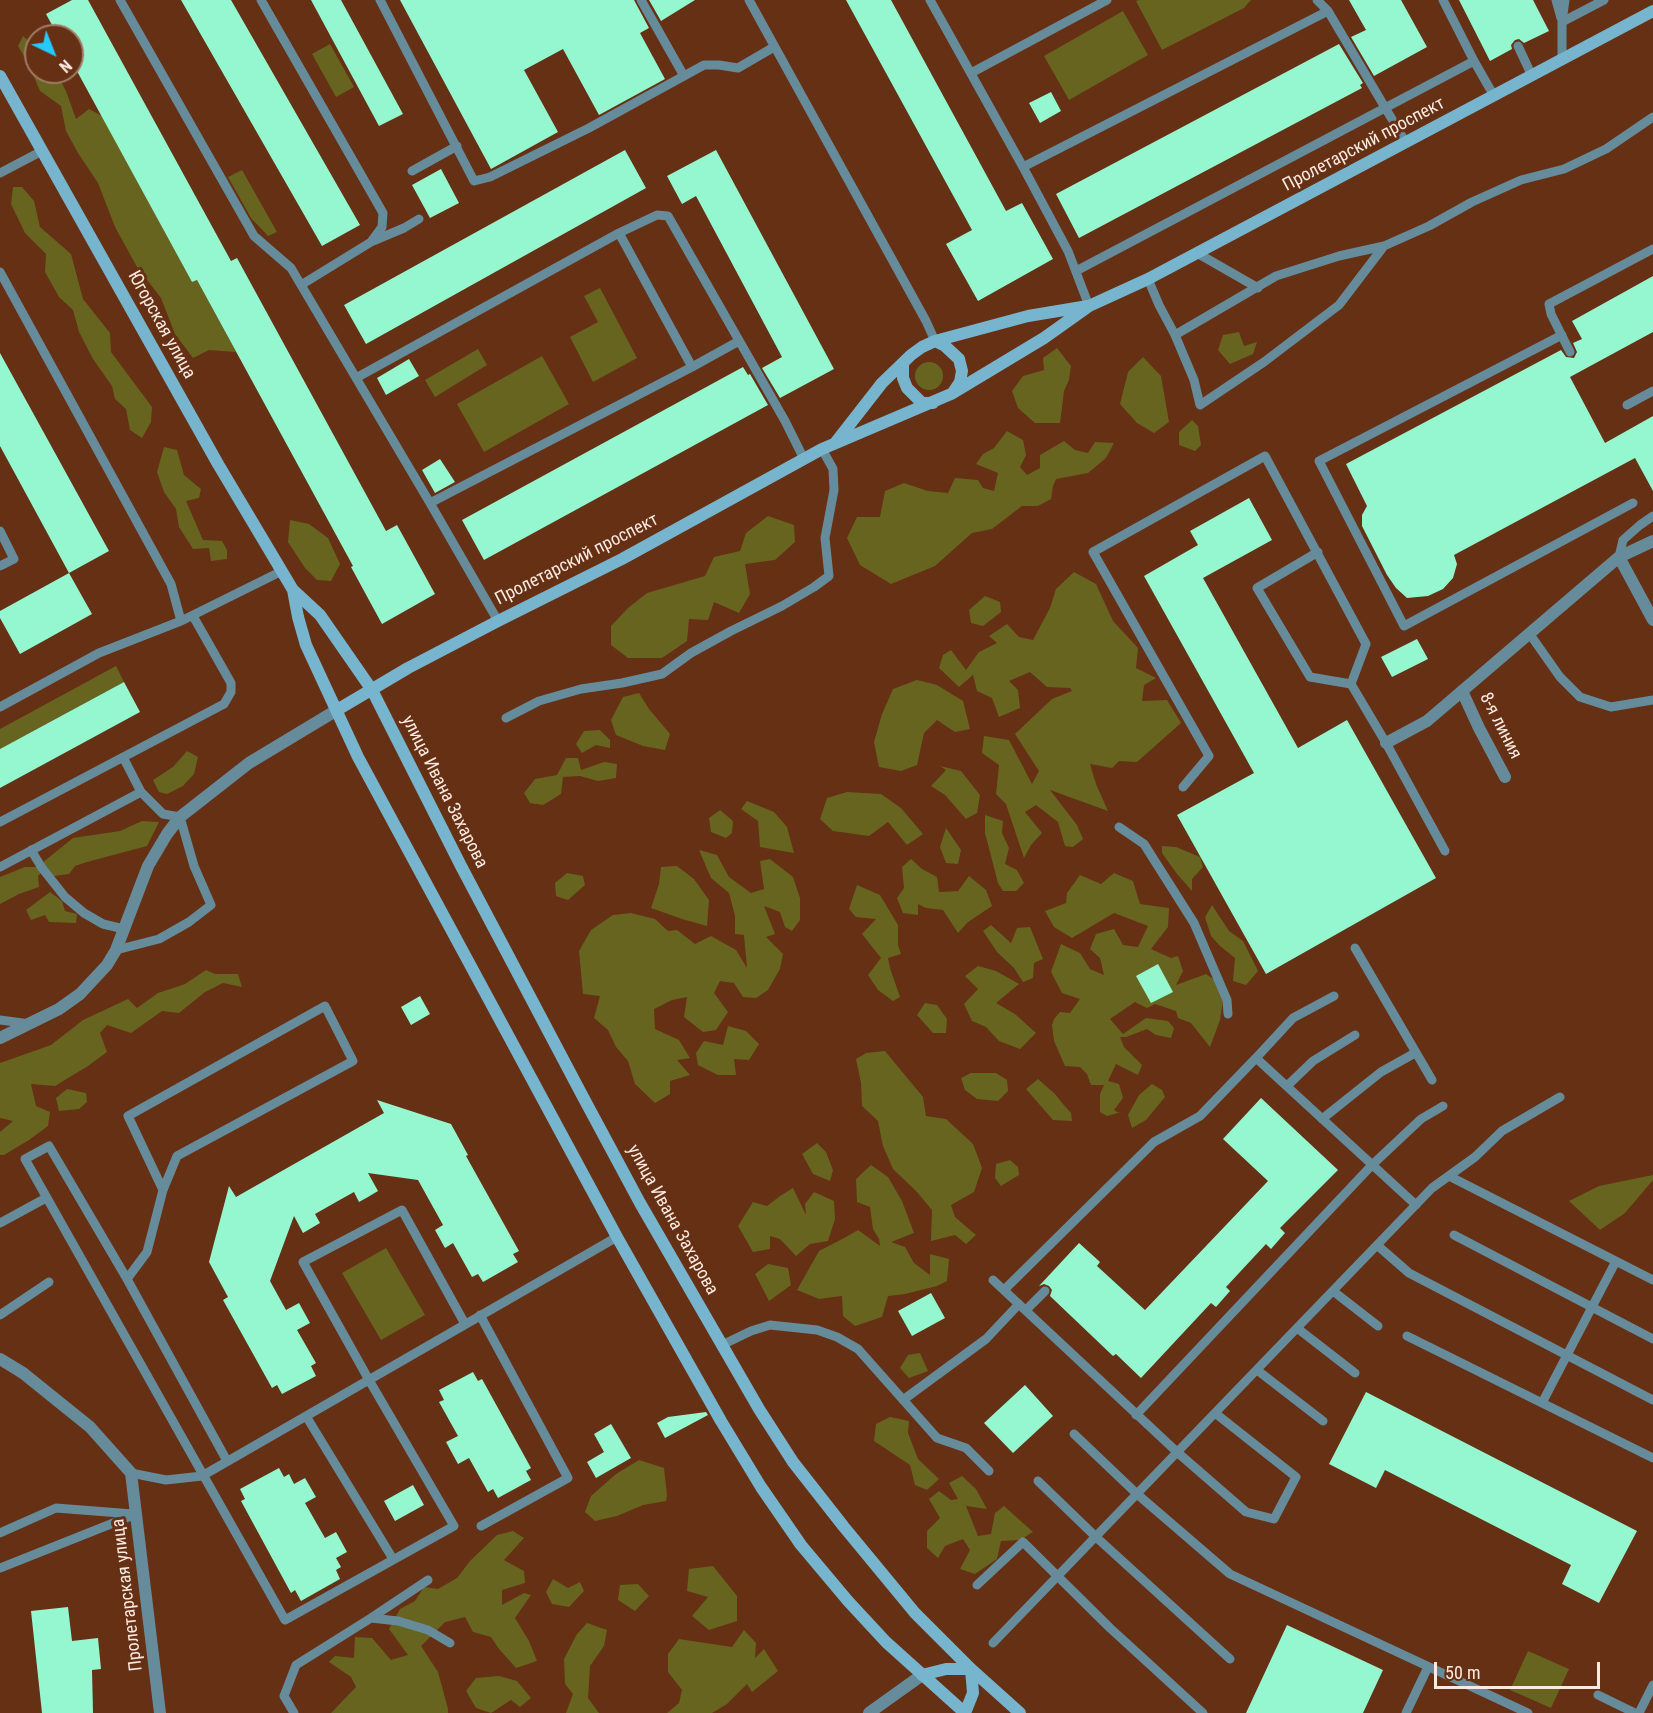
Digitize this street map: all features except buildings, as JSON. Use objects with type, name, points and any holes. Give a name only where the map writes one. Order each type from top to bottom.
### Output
[{"type":"main road","name":"Пролетарский проспект","points":[[337,711],[408,668],[622,559],[822,449],[951,394],[1044,338],[1089,306],[1197,254],[1653,11]]},
{"type":"main road","name":"Югорская улица","points":[[0,76],[218,464],[293,590],[320,615],[372,690]]},
{"type":"main road","name":"Пролетарский проспект","points":[[835,443],[882,383],[910,355],[922,347],[935,341],[1028,316],[1089,306]]},
{"type":"main road","points":[[935,341],[945,346],[959,359],[962,371],[960,382],[951,394]]},
{"type":"main road","points":[[903,363],[906,388],[922,403],[933,403]]},
{"type":"main road","name":"Югорская улица","points":[[293,590],[306,645],[337,711]]},
{"type":"main road","name":"улица Ивана Захарова","points":[[372,690],[576,1085],[640,1203],[759,1409],[793,1462],[915,1613],[971,1670],[1020,1713]]},
{"type":"main road","points":[[337,711],[358,757],[617,1237],[761,1487],[801,1545],[848,1601],[886,1641],[922,1675],[965,1713],[973,1693],[971,1670],[946,1669],[922,1675]]},
{"type":"street","points":[[1386,743],[1427,721],[1619,557],[1653,541]]},
{"type":"street","points":[[1619,557],[1653,620]]},
{"type":"street","name":"8-я линия","points":[[1462,691],[1505,777]]},
{"type":"street","points":[[0,1038],[30,1024],[80,994],[107,965],[116,950],[148,866],[180,817],[249,763],[337,711]]},
{"type":"street","points":[[0,1359],[23,1373],[90,1427],[131,1473]]},
{"type":"street","name":"Пролетарская улица","points":[[131,1473],[164,1712]]},
{"type":"street","points":[[869,1713],[922,1675]]},
{"type":"lane","points":[[120,0],[254,236],[291,268],[498,621]]},
{"type":"lane","points":[[261,0],[383,213],[382,227],[371,242]]},
{"type":"lane","points":[[380,0],[474,180],[490,177],[588,128],[704,65],[738,68],[774,47]]},
{"type":"lane","points":[[641,0],[684,76]]},
{"type":"lane","points":[[749,0],[935,341]]},
{"type":"lane","points":[[930,0],[1068,251],[1089,306]]},
{"type":"lane","points":[[971,73],[1107,0]]},
{"type":"lane","points":[[1317,0],[1328,11],[1406,142]]},
{"type":"lane","points":[[1443,0],[1473,61],[1494,96]]},
{"type":"lane","points":[[1556,0],[1562,22]]},
{"type":"lane","points":[[1562,60],[1562,22],[1565,0]]},
{"type":"lane","points":[[1562,22],[1604,0]]},
{"type":"lane","points":[[1023,167],[1328,11]]},
{"type":"lane","points":[[1518,46],[1532,75]]},
{"type":"lane","points":[[1076,271],[1473,61]]},
{"type":"lane","points":[[1175,335],[1276,276],[1339,256],[1384,246],[1521,180],[1564,169],[1606,149],[1653,117]]},
{"type":"lane","points":[[412,171],[457,146]]},
{"type":"lane","points":[[0,173],[42,151]]},
{"type":"lane","points":[[356,378],[619,233],[657,215],[668,216],[804,459]]},
{"type":"lane","points":[[301,285],[371,242],[419,219]]},
{"type":"lane","points":[[619,233],[692,368]]},
{"type":"lane","points":[[1148,279],[1194,380],[1200,405],[1264,362],[1339,306],[1384,246]]},
{"type":"lane","points":[[1570,352],[1551,314],[1549,304],[1653,249]]},
{"type":"lane","points":[[1197,254],[1258,288]]},
{"type":"lane","points":[[0,272],[171,584],[181,621]]},
{"type":"lane","points":[[1562,335],[1319,461],[1404,626],[1633,503]]},
{"type":"lane","points":[[430,503],[692,368],[739,341]]},
{"type":"lane","points":[[1627,405],[1653,391]]},
{"type":"lane","points":[[507,718],[539,701],[571,692],[662,674],[691,653],[782,606],[829,576],[825,538],[834,490],[833,468],[822,449]]},
{"type":"lane","points":[[1183,787],[1209,756],[1093,552],[1265,456],[1366,644],[1351,684]]},
{"type":"lane","points":[[1619,557],[1623,540],[1653,516]]},
{"type":"lane","points":[[0,531],[14,559],[0,566]]},
{"type":"lane","points":[[1318,552],[1257,588],[1310,677],[1351,684],[1445,851]]},
{"type":"lane","points":[[0,707],[99,653],[193,616],[282,571]]},
{"type":"lane","points":[[0,822],[224,704],[231,692],[231,683],[193,616]]},
{"type":"lane","points":[[1529,633],[1560,677],[1580,697],[1611,707],[1653,700]]},
{"type":"lane","points":[[116,950],[159,939],[189,922],[211,905],[194,866],[180,817],[162,814],[141,792],[123,757]]},
{"type":"lane","points":[[0,867],[141,792]]},
{"type":"lane","points":[[1119,827],[1144,844],[1194,923],[1227,1000],[1228,1014]]},
{"type":"lane","points":[[31,850],[65,897],[84,914],[103,924],[124,929]]},
{"type":"lane","points":[[1355,948],[1432,1080]]},
{"type":"lane","points":[[1004,1290],[1154,1142],[1200,1116],[1293,1018],[1334,996]]},
{"type":"lane","points":[[127,1279],[147,1252],[163,1190],[177,1156],[352,1061],[325,1006],[128,1116],[163,1190]]},
{"type":"lane","points":[[0,1020],[30,1024]]},
{"type":"lane","points":[[1287,1086],[1313,1061],[1355,1035]]},
{"type":"lane","points":[[1322,1119],[1382,1072],[1415,1053]]},
{"type":"lane","points":[[1256,1058],[1416,1205]]},
{"type":"lane","points":[[993,1643],[1432,1188],[1475,1157],[1502,1131],[1560,1097]]},
{"type":"lane","points":[[1136,1414],[1372,1165],[1420,1119],[1443,1106]]},
{"type":"lane","points":[[227,1461],[127,1279],[49,1146],[25,1159],[285,1620],[454,1526],[303,1262],[402,1210],[465,1324]]},
{"type":"lane","points":[[1449,1176],[1653,1280]]},
{"type":"lane","points":[[0,1222],[46,1198]]},
{"type":"lane","points":[[1454,1235],[1653,1339]]},
{"type":"lane","points":[[131,1473],[166,1480],[202,1476],[617,1237]]},
{"type":"lane","points":[[1377,1245],[1409,1272],[1653,1400]]},
{"type":"lane","points":[[1542,1403],[1616,1261]]},
{"type":"lane","points":[[993,1280],[1177,1452],[1246,1512],[1274,1519],[1296,1477],[1215,1413]]},
{"type":"lane","points":[[0,1315],[49,1282]]},
{"type":"lane","points":[[903,1400],[986,1339],[1045,1291]]},
{"type":"lane","points":[[1333,1291],[1378,1326]]},
{"type":"lane","points":[[480,1315],[568,1478],[481,1526]]},
{"type":"lane","points":[[722,1345],[770,1325],[817,1330],[837,1337],[858,1349],[937,1438],[966,1448],[989,1470]]},
{"type":"lane","points":[[1297,1328],[1355,1373]]},
{"type":"lane","points":[[1407,1336],[1653,1458]]},
{"type":"lane","points":[[1257,1370],[1323,1421]]},
{"type":"lane","points":[[306,1416],[393,1560]]},
{"type":"lane","points":[[1074,1434],[1137,1494],[1230,1574],[1528,1713]]},
{"type":"lane","points":[[1038,1481],[1230,1659]]},
{"type":"lane","points":[[0,1533],[56,1508],[136,1514]]},
{"type":"lane","points":[[0,1568],[136,1514]]},
{"type":"lane","points":[[977,1585],[1023,1542],[1110,1628],[1203,1713]]},
{"type":"lane","points":[[294,1713],[284,1696],[296,1665],[428,1580]]},
{"type":"lane","points":[[371,1618],[398,1621],[428,1630],[450,1643]]},
{"type":"lane","points":[[1406,1713],[1428,1667]]},
{"type":"lane","points":[[1598,1695],[1637,1713],[1653,1686]]},
{"type":"shaded area","points":[[1251,0],[1244,8],[1162,50],[1136,1]]},
{"type":"shaded area","points":[[1123,11],[1148,55],[1069,100],[1044,56]]},
{"type":"shaded area","points":[[23,36],[24,56],[18,46]]},
{"type":"shaded area","points":[[330,44],[354,87],[336,97],[312,54]]},
{"type":"shaded area","points":[[37,84],[62,84],[76,119],[89,109],[102,116],[192,282],[197,280],[236,352],[209,350],[193,358],[175,334],[161,298],[137,267],[115,227],[98,183],[66,131],[61,106],[40,91]]},
{"type":"shaded area","points":[[242,170],[277,232],[268,236],[251,218],[228,177]]},
{"type":"shaded area","points":[[13,187],[22,187],[34,201],[40,227],[71,254],[83,299],[110,333],[111,352],[152,407],[151,422],[142,438],[130,430],[126,409],[115,399],[112,386],[93,359],[79,332],[73,310],[59,297],[45,272],[46,254],[25,233],[11,204]]},
{"type":"shaded area","points":[[600,288],[637,358],[593,382],[570,337],[598,322],[584,296]]},
{"type":"shaded area","points":[[1239,332],[1244,346],[1257,342],[1253,354],[1230,364],[1218,350],[1223,335]]},
{"type":"shaded area","points":[[1057,348],[1071,366],[1069,380],[1064,391],[1060,423],[1035,423],[1018,408],[1012,391],[1023,376],[1044,370],[1043,358]]},
{"type":"shaded area","points":[[478,349],[487,365],[435,397],[425,380]]},
{"type":"shaded area","points":[[542,356],[569,404],[484,452],[457,404]]},
{"type":"shaded area","points":[[1143,357],[1161,376],[1169,422],[1154,433],[1137,423],[1120,404],[1128,372]]},
{"type":"shaded area","points":[[929,362],[939,366],[943,376],[939,386],[929,390],[919,386],[915,376],[919,366]]},
{"type":"shaded area","points":[[1192,420],[1198,426],[1201,445],[1195,451],[1179,445],[1179,432]]},
{"type":"shaded area","points":[[1007,431],[1023,440],[1026,455],[1020,467],[1027,475],[1040,468],[1040,455],[1064,441],[1075,450],[1088,453],[1095,442],[1114,443],[1106,458],[1088,473],[1056,479],[1051,499],[1038,506],[1022,506],[992,529],[972,533],[935,566],[891,584],[860,565],[847,538],[857,517],[880,517],[885,491],[904,483],[928,491],[948,493],[955,478],[978,480],[983,488],[994,491],[998,473],[976,464],[983,454],[994,448]]},
{"type":"shaded area","points":[[164,447],[177,450],[184,475],[201,489],[199,498],[186,501],[203,540],[222,541],[227,550],[227,559],[211,561],[209,548],[193,549],[179,527],[176,509],[164,492],[157,472]]},
{"type":"shaded area","points":[[768,516],[794,525],[795,542],[775,560],[745,564],[750,594],[739,613],[714,602],[708,620],[689,619],[687,641],[662,658],[628,658],[611,645],[611,626],[628,608],[647,593],[705,576],[714,557],[740,551],[746,533]]},
{"type":"shaded area","points":[[290,520],[309,524],[328,538],[340,564],[331,581],[317,580],[305,568],[288,542]]},
{"type":"shaded area","points":[[1074,572],[1096,584],[1113,621],[1138,648],[1136,668],[1156,678],[1144,685],[1142,701],[1167,700],[1181,723],[1137,762],[1119,761],[1112,768],[1090,764],[1108,811],[1050,790],[1077,825],[1083,839],[1073,847],[1065,846],[1058,822],[1036,805],[1025,812],[1042,833],[1031,845],[1024,858],[1006,804],[996,794],[999,765],[982,753],[984,736],[1009,740],[1032,784],[1039,771],[1015,734],[1052,699],[1072,691],[1070,688],[1047,687],[1030,672],[1009,681],[1018,690],[1020,708],[999,717],[992,698],[977,691],[973,675],[959,687],[939,668],[943,655],[951,650],[966,670],[979,652],[997,643],[989,636],[1007,624],[1019,637],[1033,640],[1050,608],[1056,589]]},
{"type":"shaded area","points":[[985,596],[1000,602],[1001,612],[983,626],[971,623],[969,610]]},
{"type":"shaded area","points":[[116,666],[124,682],[0,749],[0,729]]},
{"type":"shaded area","points":[[917,680],[937,685],[963,701],[970,729],[955,732],[937,720],[924,733],[917,765],[901,771],[879,767],[874,742],[882,714],[893,689]]},
{"type":"shaded area","points":[[639,693],[670,734],[665,750],[643,746],[616,735],[611,720],[623,697]]},
{"type":"shaded area","points":[[600,730],[610,740],[610,748],[596,745],[582,753],[576,744],[584,731]]},
{"type":"shaded area","points":[[187,751],[198,757],[194,774],[183,786],[167,794],[159,792],[153,780],[173,767]]},
{"type":"shaded area","points":[[566,758],[578,758],[581,770],[604,762],[617,764],[616,778],[598,781],[580,776],[563,777],[561,794],[543,805],[530,803],[524,793],[535,779],[557,775]]},
{"type":"shaded area","points":[[940,766],[961,771],[980,795],[977,813],[966,819],[945,795],[931,786],[946,770]]},
{"type":"shaded area","points":[[847,792],[881,794],[901,808],[923,834],[907,845],[888,822],[869,836],[833,831],[820,819],[827,798]]},
{"type":"shaded area","points":[[747,801],[774,812],[787,827],[794,853],[760,847],[758,821],[741,809]]},
{"type":"shaded area","points":[[720,810],[733,821],[732,833],[726,838],[711,832],[709,818]]},
{"type":"shaded area","points":[[985,815],[1003,821],[1002,833],[1009,848],[1005,864],[1017,870],[1024,883],[1016,891],[1003,891],[998,883],[985,833]]},
{"type":"shaded area","points":[[142,821],[159,822],[147,846],[75,866],[69,874],[54,876],[46,868],[38,876],[39,887],[0,904],[0,877],[25,867],[37,867],[73,838],[120,831]]},
{"type":"shaded area","points":[[946,828],[961,850],[958,864],[946,863],[940,847]]},
{"type":"shaded area","points":[[1162,846],[1176,847],[1200,857],[1203,867],[1192,879],[1192,891],[1162,853]]},
{"type":"shaded area","points":[[699,850],[717,855],[729,877],[751,893],[764,889],[760,861],[770,859],[793,877],[800,898],[800,920],[792,931],[785,927],[780,912],[764,906],[775,934],[766,937],[783,954],[780,969],[768,990],[756,998],[743,997],[734,983],[720,981],[714,993],[728,1012],[716,1030],[703,1032],[684,1017],[687,997],[672,1000],[654,1009],[655,1029],[679,1040],[690,1058],[677,1060],[690,1075],[670,1081],[670,1094],[655,1103],[635,1084],[628,1061],[616,1047],[608,1030],[594,1018],[600,996],[583,994],[579,951],[591,930],[613,915],[631,913],[655,919],[668,931],[677,930],[695,944],[711,936],[736,950],[747,968],[744,935],[735,934],[735,916],[729,893],[711,878]]},
{"type":"shaded area","points":[[911,859],[922,869],[937,877],[939,892],[958,891],[969,876],[986,890],[992,906],[968,922],[958,933],[943,910],[926,908],[918,904],[918,915],[903,913],[897,898],[904,888],[902,867]]},
{"type":"shaded area","points":[[677,866],[694,879],[709,900],[707,926],[651,908],[659,884],[661,867]]},
{"type":"shaded area","points":[[567,873],[583,876],[585,885],[568,900],[556,896],[555,883]]},
{"type":"shaded area","points":[[1114,873],[1133,881],[1140,904],[1169,908],[1168,927],[1151,949],[1171,958],[1178,956],[1183,971],[1176,985],[1206,974],[1221,984],[1223,1000],[1220,1020],[1210,1047],[1191,1023],[1178,1018],[1176,1011],[1155,1004],[1147,1008],[1135,1002],[1110,1019],[1123,1034],[1146,1018],[1168,1021],[1174,1028],[1171,1038],[1156,1035],[1147,1029],[1120,1037],[1124,1047],[1142,1065],[1138,1075],[1116,1064],[1108,1081],[1119,1084],[1123,1098],[1114,1110],[1119,1113],[1107,1116],[1100,1112],[1100,1094],[1104,1085],[1091,1085],[1087,1074],[1080,1067],[1065,1066],[1054,1041],[1052,1025],[1054,1019],[1060,1012],[1070,1013],[1080,999],[1062,993],[1051,972],[1061,944],[1080,953],[1090,969],[1104,975],[1100,958],[1090,949],[1096,934],[1114,929],[1123,945],[1138,947],[1148,926],[1114,913],[1072,938],[1054,927],[1045,911],[1066,903],[1067,893],[1080,875],[1101,884]]},
{"type":"shaded area","points":[[857,885],[880,895],[898,925],[898,945],[901,954],[888,958],[900,997],[893,1001],[878,990],[868,975],[881,958],[862,934],[876,919],[856,917],[849,909]]},
{"type":"shaded area","points":[[50,892],[62,901],[65,911],[77,914],[76,923],[49,922],[45,915],[31,920],[26,910]]},
{"type":"shaded area","points":[[1212,905],[1229,931],[1243,941],[1258,971],[1246,985],[1233,981],[1235,958],[1211,936],[1205,917]]},
{"type":"shaded area","points":[[991,925],[1011,943],[1017,928],[1030,927],[1043,959],[1034,963],[1033,978],[1023,982],[1014,968],[997,952],[983,931]]},
{"type":"shaded area","points":[[978,966],[996,971],[1019,984],[996,1003],[1015,1014],[1036,1033],[1020,1049],[999,1041],[986,1027],[972,1021],[964,1004],[978,989],[965,976]]},
{"type":"shaded area","points":[[206,970],[215,974],[238,974],[242,987],[223,983],[205,992],[179,1013],[162,1011],[131,1033],[107,1025],[100,1033],[107,1052],[55,1086],[31,1084],[36,1106],[50,1112],[48,1126],[29,1140],[4,1155],[0,1155],[0,1132],[13,1121],[0,1118],[0,1063],[51,1045],[83,1020],[128,999],[137,1008],[158,993],[185,984]]},
{"type":"shaded area","points":[[925,1003],[937,1005],[947,1019],[946,1033],[933,1033],[917,1015]]},
{"type":"shaded area","points":[[728,1026],[746,1031],[759,1044],[749,1060],[734,1059],[736,1075],[718,1075],[698,1065],[696,1053],[704,1041],[723,1045]]},
{"type":"shaded area","points":[[885,1051],[923,1097],[926,1116],[946,1119],[973,1144],[982,1168],[974,1192],[951,1205],[955,1217],[976,1235],[966,1244],[955,1235],[931,1241],[932,1210],[893,1169],[883,1146],[878,1121],[862,1106],[861,1083],[856,1059],[866,1053]]},
{"type":"shaded area","points":[[971,1073],[996,1073],[1007,1080],[1008,1091],[998,1101],[977,1099],[965,1090],[961,1078]]},
{"type":"shaded area","points":[[1038,1079],[1071,1113],[1072,1121],[1053,1120],[1026,1089]]},
{"type":"shaded area","points":[[1152,1084],[1162,1090],[1165,1097],[1146,1120],[1132,1128],[1128,1115],[1139,1095]]},
{"type":"shaded area","points":[[67,1089],[86,1093],[87,1102],[79,1109],[59,1111],[56,1098]]},
{"type":"shaded area","points":[[817,1143],[826,1152],[833,1170],[830,1181],[813,1174],[802,1154]]},
{"type":"shaded area","points":[[1010,1160],[1018,1167],[1019,1175],[1001,1186],[995,1178],[996,1164]]},
{"type":"shaded area","points":[[871,1165],[888,1177],[902,1201],[914,1233],[891,1242],[905,1247],[914,1263],[930,1275],[930,1254],[949,1259],[947,1281],[937,1286],[888,1296],[882,1317],[855,1326],[843,1316],[842,1296],[819,1299],[797,1290],[819,1251],[858,1230],[880,1246],[873,1229],[870,1207],[857,1202],[856,1179]]},
{"type":"shaded area","points":[[1653,1175],[1653,1180],[1625,1213],[1600,1230],[1569,1201],[1599,1186]]},
{"type":"shaded area","points":[[793,1188],[806,1215],[805,1204],[814,1192],[834,1201],[835,1219],[828,1241],[810,1244],[796,1256],[780,1239],[770,1236],[770,1249],[753,1252],[738,1226],[753,1202],[767,1206]]},
{"type":"shaded area","points":[[386,1248],[425,1315],[381,1340],[342,1273]]},
{"type":"shaded area","points":[[768,1264],[788,1268],[791,1285],[769,1301],[755,1274]]},
{"type":"shaded area","points":[[920,1353],[928,1371],[909,1378],[900,1368],[908,1355]]},
{"type":"shaded area","points":[[890,1417],[909,1421],[908,1433],[918,1459],[939,1479],[927,1490],[915,1485],[910,1465],[874,1441],[876,1424]]},
{"type":"shaded area","points":[[639,1460],[664,1468],[666,1501],[643,1505],[617,1516],[595,1521],[585,1512],[591,1496],[616,1474]]},
{"type":"shaded area","points":[[962,1476],[976,1489],[987,1509],[966,1506],[978,1536],[991,1534],[995,1513],[1004,1506],[1033,1532],[1020,1540],[1001,1541],[997,1559],[975,1574],[960,1569],[970,1550],[963,1539],[945,1546],[938,1558],[927,1548],[927,1531],[940,1518],[929,1499],[939,1491],[951,1500],[958,1499],[949,1483]]},
{"type":"shaded area","points":[[513,1531],[524,1538],[504,1560],[524,1571],[525,1583],[502,1590],[502,1605],[524,1593],[531,1595],[515,1618],[529,1641],[537,1661],[516,1668],[491,1637],[473,1632],[465,1617],[445,1622],[421,1646],[438,1672],[448,1713],[331,1713],[356,1687],[351,1677],[329,1662],[335,1656],[354,1658],[355,1637],[372,1638],[391,1660],[408,1655],[389,1629],[400,1609],[415,1601],[424,1587],[438,1589],[457,1578],[470,1561],[497,1535]]},
{"type":"shaded area","points":[[713,1566],[737,1596],[737,1621],[709,1630],[692,1616],[708,1597],[687,1591],[689,1569]]},
{"type":"shaded area","points":[[553,1579],[568,1588],[580,1582],[584,1591],[569,1607],[552,1604],[546,1592]]},
{"type":"shaded area","points":[[638,1584],[649,1596],[635,1611],[618,1600],[620,1585]]},
{"type":"shaded area","points":[[587,1623],[607,1630],[604,1646],[590,1666],[588,1698],[599,1713],[566,1713],[573,1694],[565,1684],[564,1659],[577,1634]]},
{"type":"shaded area","points":[[744,1630],[756,1643],[755,1658],[764,1649],[778,1671],[752,1692],[747,1684],[727,1704],[712,1713],[667,1713],[679,1703],[682,1690],[668,1672],[668,1654],[679,1639],[732,1647]]},
{"type":"shaded area","points":[[1528,1651],[1569,1669],[1551,1708],[1510,1690]]},
{"type":"shaded area","points":[[499,1676],[517,1681],[531,1698],[520,1707],[511,1700],[491,1713],[476,1708],[466,1691],[476,1678]]}]
